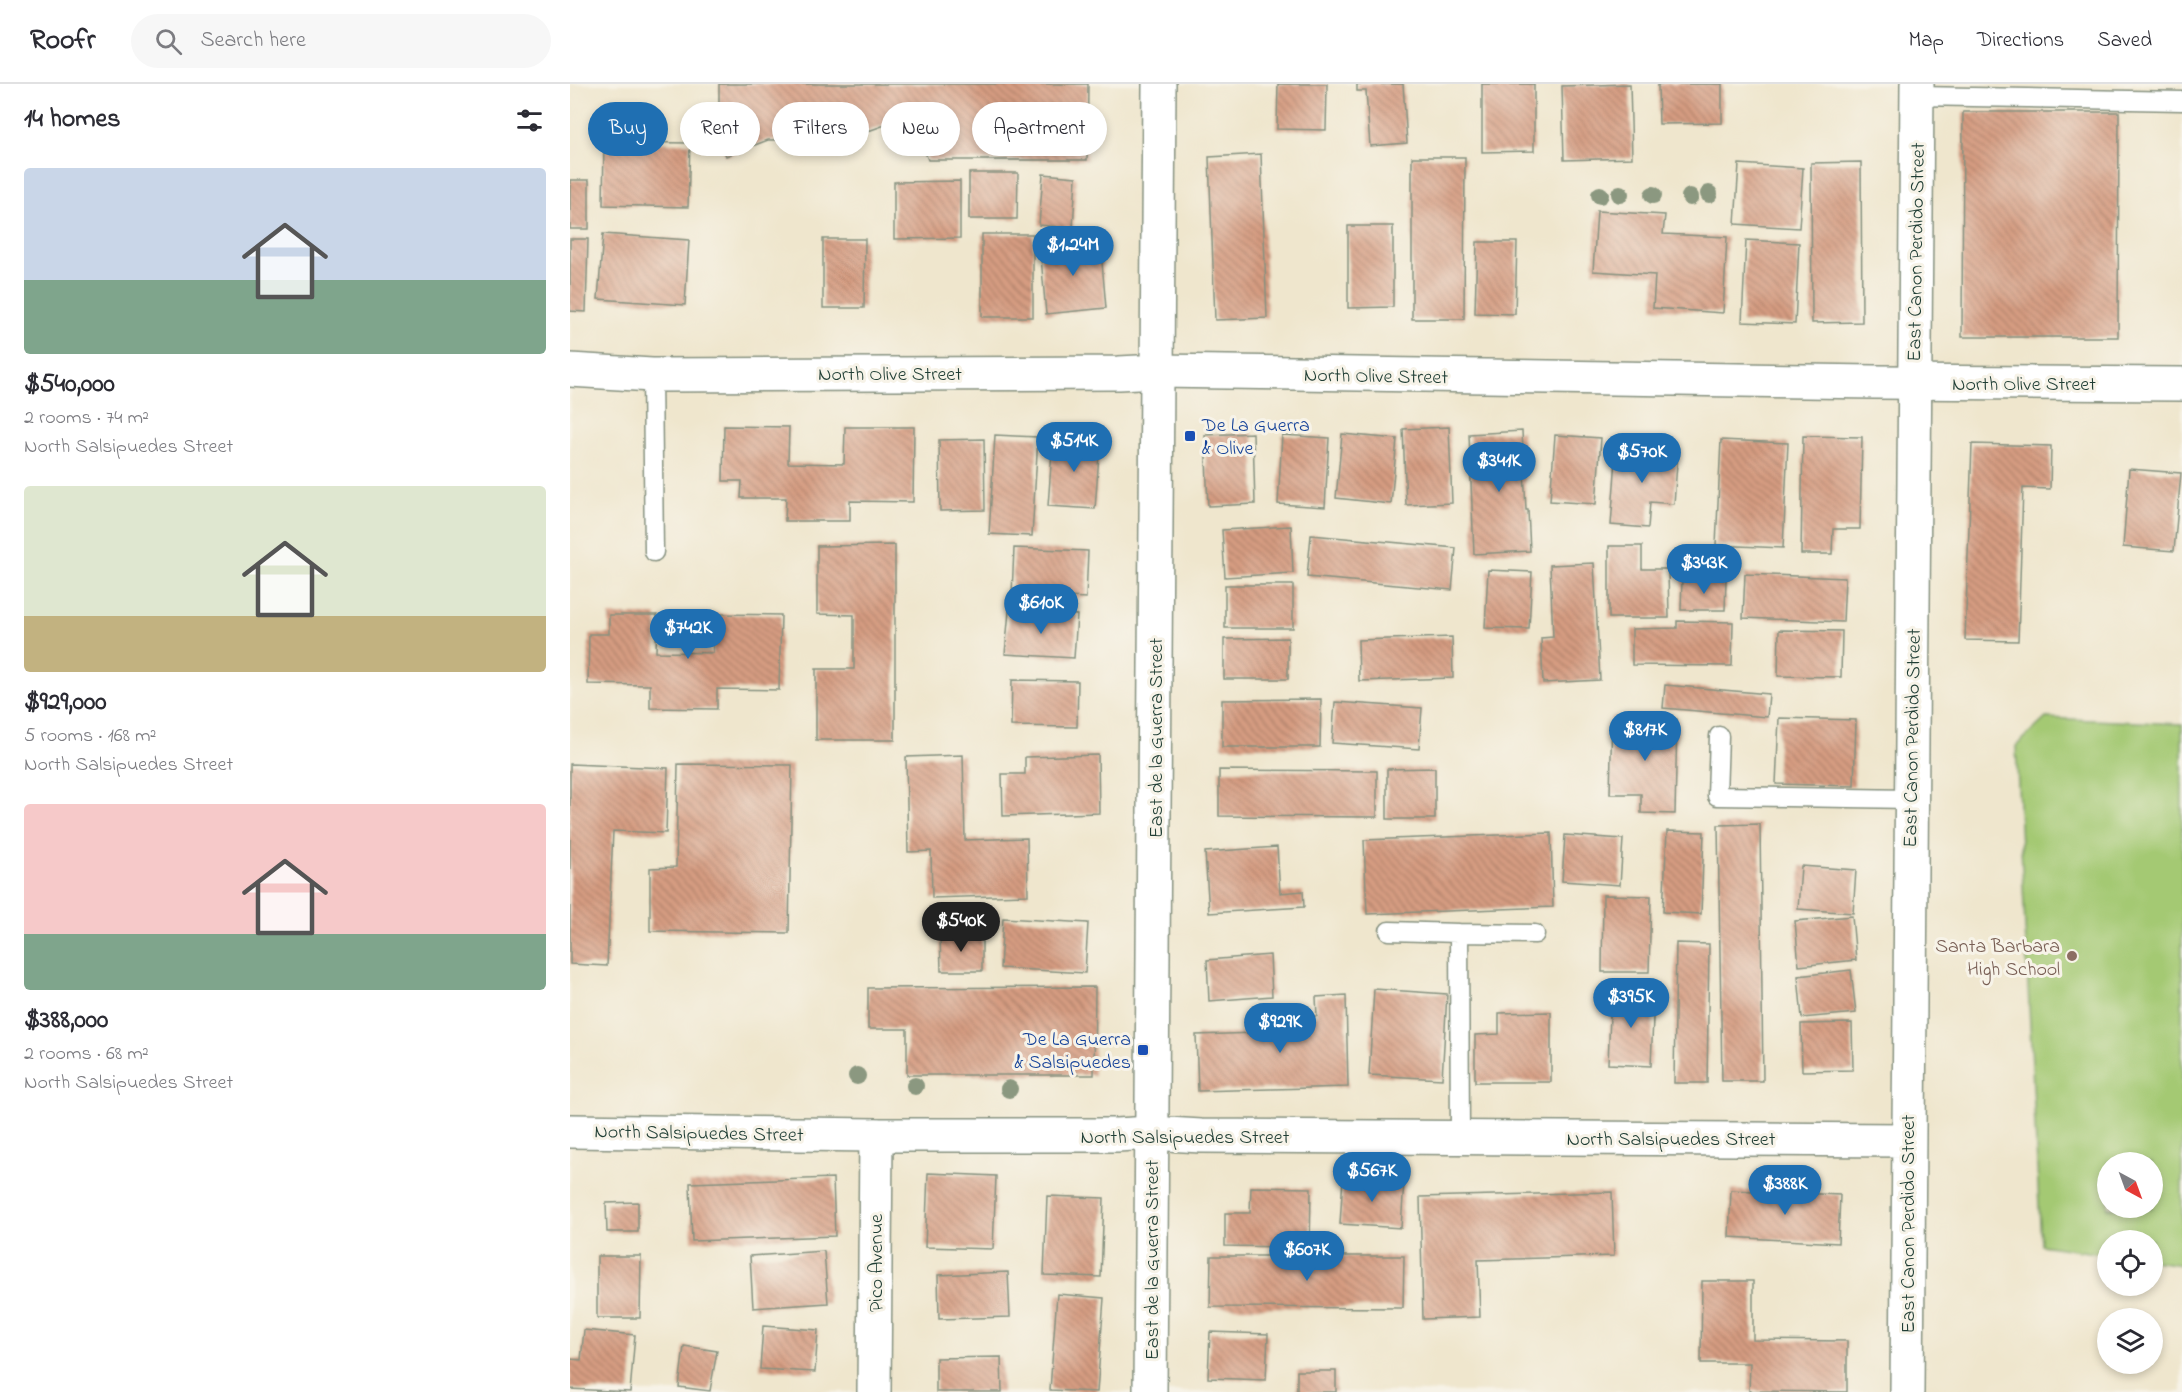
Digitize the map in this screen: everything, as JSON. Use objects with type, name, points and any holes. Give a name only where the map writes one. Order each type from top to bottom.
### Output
[{"type":"street","name":"East de la Guerra Street","points":[[1150,1392],[1159,84]]},
{"type":"street","name":"East Canon Perdido Street","points":[[1906,1392],[1917,90]]},
{"type":"street","name":"North Olive Street","points":[[570,370],[652,375],[1158,371],[2182,384]]},
{"type":"street","name":"North Salsipuedes Street","points":[[570,1131],[876,1135],[1151,1133],[1213,1136],[1908,1140]]},
{"type":"street","name":"Pico Avenue","points":[[874,1392],[876,1135]]},
{"type":"lane","points":[[1917,90],[2182,101]]},
{"type":"lane","points":[[652,375],[654,552]]},
{"type":"lane","points":[[1719,736],[1717,796],[1910,799]]},
{"type":"lane","points":[[1389,931],[1534,934]]},
{"type":"lane","points":[[1459,933],[1460,1137]]},
{"type":"green space","points":[[2046,718],[2182,724],[2182,1265],[2163,1262],[2163,1230],[2097,1230],[2097,1253],[2041,1245],[2016,746]]},
{"type":"building","points":[[719,84],[1088,84],[1088,102],[972,102],[972,156],[1087,156],[1087,160],[928,160],[927,156],[960,156],[960,102],[881,102],[881,126],[869,131],[869,102],[772,102],[772,140],[760,143],[760,102],[719,102]]},
{"type":"building","points":[[1278,84],[1327,84],[1326,130],[1277,129]]},
{"type":"building","points":[[1357,84],[1403,84],[1407,143],[1370,146],[1366,91],[1357,91]]},
{"type":"building","points":[[1482,84],[1534,84],[1534,151],[1482,152]]},
{"type":"building","points":[[1630,84],[1632,158],[1564,160],[1562,86]]},
{"type":"building","points":[[1658,84],[1722,84],[1722,123],[1659,124]]},
{"type":"building","points":[[1963,112],[2119,112],[2118,337],[1962,337]]},
{"type":"building","points":[[668,143],[680,143],[680,156],[690,156],[688,207],[603,205],[604,156],[668,156]]},
{"type":"building","points":[[1261,154],[1267,318],[1215,320],[1209,157]]},
{"type":"building","points":[[1412,157],[1465,157],[1464,319],[1412,319]]},
{"type":"building","points":[[1861,162],[1862,322],[1812,323],[1811,163]]},
{"type":"building","points":[[1739,164],[1803,168],[1799,228],[1735,224]]},
{"type":"building","points":[[969,173],[1018,173],[1017,219],[969,219]]},
{"type":"building","points":[[1043,174],[1076,177],[1073,228],[1039,225]]},
{"type":"building","points":[[570,180],[589,180],[589,229],[570,229]]},
{"type":"building","points":[[960,181],[960,238],[894,239],[894,182]]},
{"type":"building","points":[[1597,211],[1665,215],[1663,234],[1727,237],[1723,313],[1653,308],[1655,275],[1593,271]]},
{"type":"building","points":[[1348,226],[1393,226],[1393,307],[1348,308]]},
{"type":"building","points":[[603,234],[689,240],[685,305],[598,299]]},
{"type":"building","points":[[982,234],[1033,234],[1033,317],[982,317]]},
{"type":"building","points":[[570,239],[588,239],[586,312],[570,311]]},
{"type":"building","points":[[823,239],[865,239],[864,308],[823,308]]},
{"type":"building","points":[[1100,240],[1106,308],[1046,314],[1040,246]]},
{"type":"building","points":[[1746,240],[1799,243],[1795,324],[1742,322]]},
{"type":"building","points":[[1477,242],[1517,242],[1515,314],[1475,313]]},
{"type":"building","points":[[724,426],[789,427],[788,463],[844,464],[845,427],[914,427],[913,502],[850,501],[850,521],[785,521],[786,498],[741,498],[742,481],[723,481]]},
{"type":"building","points":[[1449,427],[1452,503],[1406,505],[1403,429]]},
{"type":"building","points":[[1522,431],[1530,551],[1474,554],[1469,434]]},
{"type":"building","points":[[1253,433],[1255,504],[1208,506],[1205,435]]},
{"type":"building","points":[[1342,434],[1397,439],[1391,504],[1336,498]]},
{"type":"building","points":[[995,435],[1038,437],[1032,536],[989,534]]},
{"type":"building","points":[[1282,435],[1329,438],[1325,507],[1278,504]]},
{"type":"building","points":[[1555,435],[1601,438],[1596,504],[1550,501]]},
{"type":"building","points":[[1803,436],[1862,437],[1860,529],[1833,529],[1832,554],[1801,554]]},
{"type":"building","points":[[1053,438],[1100,441],[1095,509],[1048,506]]},
{"type":"building","points":[[984,439],[985,510],[940,511],[939,440]]},
{"type":"building","points":[[1721,440],[1788,443],[1783,548],[1716,545]]},
{"type":"building","points":[[1972,444],[2051,446],[2050,489],[2023,488],[2018,641],[1965,640]]},
{"type":"building","points":[[1617,446],[1678,450],[1674,504],[1650,502],[1648,528],[1611,525]]},
{"type":"building","points":[[2129,469],[2181,473],[2174,551],[2123,547]]},
{"type":"building","points":[[1291,526],[1293,573],[1225,577],[1222,530]]},
{"type":"building","points":[[1311,535],[1456,548],[1452,590],[1307,577]]},
{"type":"building","points":[[895,545],[895,740],[816,740],[816,669],[854,669],[854,615],[817,614],[817,546]]},
{"type":"building","points":[[1609,546],[1642,546],[1642,569],[1668,569],[1669,618],[1609,618]]},
{"type":"building","points":[[1014,548],[1088,551],[1086,598],[1012,594]]},
{"type":"building","points":[[1594,563],[1600,680],[1543,683],[1541,638],[1553,637],[1550,565]]},
{"type":"building","points":[[1488,570],[1532,572],[1529,629],[1485,628]]},
{"type":"building","points":[[1745,574],[1845,578],[1843,622],[1743,618]]},
{"type":"building","points":[[1682,579],[1726,579],[1725,610],[1681,610]]},
{"type":"building","points":[[1225,585],[1293,585],[1293,628],[1225,628]]},
{"type":"building","points":[[1009,611],[1077,615],[1074,658],[1005,654]]},
{"type":"building","points":[[713,614],[781,615],[779,690],[717,689],[717,709],[650,708],[650,685],[588,684],[589,634],[609,634],[609,615],[657,615],[656,652],[713,653]]},
{"type":"building","points":[[1677,621],[1733,622],[1732,666],[1632,665],[1632,629],[1677,628]]},
{"type":"building","points":[[1779,630],[1842,631],[1841,677],[1778,676]]},
{"type":"building","points":[[1452,637],[1453,678],[1359,681],[1358,640]]},
{"type":"building","points":[[1288,638],[1288,679],[1224,679],[1224,639]]},
{"type":"building","points":[[1012,680],[1078,681],[1077,727],[1011,726]]},
{"type":"building","points":[[1665,685],[1769,694],[1767,717],[1663,708]]},
{"type":"building","points":[[1321,699],[1320,747],[1222,747],[1222,700]]},
{"type":"building","points":[[1335,702],[1422,708],[1419,749],[1332,743]]},
{"type":"building","points":[[1612,717],[1677,719],[1675,814],[1641,813],[1641,794],[1610,794]]},
{"type":"building","points":[[1779,718],[1856,720],[1854,786],[1776,784]]},
{"type":"building","points":[[963,755],[965,840],[1027,838],[1028,895],[932,898],[931,851],[908,852],[906,757]]},
{"type":"building","points":[[1098,755],[1099,813],[1003,816],[1002,774],[1025,774],[1025,757]]},
{"type":"building","points":[[570,764],[668,768],[666,833],[613,831],[607,966],[570,964]]},
{"type":"building","points":[[678,764],[792,765],[789,933],[650,931],[650,868],[676,867]]},
{"type":"building","points":[[1435,768],[1435,819],[1387,819],[1387,769]]},
{"type":"building","points":[[1219,770],[1377,771],[1377,817],[1219,816]]},
{"type":"building","points":[[1760,824],[1763,1081],[1722,1081],[1718,825]]},
{"type":"building","points":[[1667,831],[1704,832],[1701,914],[1663,912]]},
{"type":"building","points":[[1551,833],[1553,907],[1367,914],[1364,840]]},
{"type":"building","points":[[1565,835],[1623,839],[1620,885],[1562,881]]},
{"type":"building","points":[[1277,847],[1280,893],[1303,891],[1304,907],[1209,913],[1205,852]]},
{"type":"building","points":[[1801,866],[1856,870],[1853,913],[1798,909]]},
{"type":"building","points":[[1603,895],[1651,896],[1649,972],[1602,972]]},
{"type":"building","points":[[1852,916],[1856,960],[1799,966],[1795,921]]},
{"type":"building","points":[[1003,918],[1088,923],[1085,973],[1000,968]]},
{"type":"building","points":[[982,934],[982,971],[941,971],[940,935]]},
{"type":"building","points":[[1676,943],[1709,944],[1707,1083],[1674,1083]]},
{"type":"building","points":[[1270,955],[1272,996],[1209,1001],[1207,960]]},
{"type":"building","points":[[1851,970],[1856,1013],[1802,1018],[1798,976]]},
{"type":"building","points":[[1095,987],[1094,1075],[907,1075],[907,1029],[868,1029],[868,988]]},
{"type":"building","points":[[1374,989],[1447,994],[1442,1079],[1369,1075]]},
{"type":"building","points":[[1611,992],[1654,994],[1651,1066],[1608,1064]]},
{"type":"building","points":[[1346,995],[1348,1087],[1198,1091],[1196,1035],[1283,1032],[1283,1017],[1317,1016],[1316,997]]},
{"type":"building","points":[[1551,1012],[1551,1082],[1475,1082],[1475,1035],[1499,1034],[1499,1013]]},
{"type":"building","points":[[1852,1023],[1853,1070],[1802,1071],[1801,1024]]},
{"type":"building","points":[[928,1173],[996,1176],[993,1249],[925,1247]]},
{"type":"building","points":[[833,1178],[835,1236],[692,1241],[690,1183]]},
{"type":"building","points":[[1343,1178],[1404,1181],[1401,1228],[1340,1224]]},
{"type":"building","points":[[1251,1187],[1311,1188],[1310,1247],[1225,1246],[1225,1213],[1250,1213]]},
{"type":"building","points":[[1731,1190],[1840,1195],[1838,1243],[1729,1237]]},
{"type":"building","points":[[1612,1192],[1614,1256],[1478,1260],[1480,1317],[1423,1319],[1420,1197]]},
{"type":"building","points":[[1047,1196],[1104,1198],[1101,1277],[1044,1275]]},
{"type":"building","points":[[638,1202],[638,1232],[607,1232],[606,1203]]},
{"type":"building","points":[[824,1251],[828,1303],[753,1308],[750,1256]]},
{"type":"building","points":[[597,1256],[641,1256],[640,1318],[597,1318]]},
{"type":"building","points":[[1211,1256],[1404,1256],[1403,1308],[1210,1307]]},
{"type":"building","points":[[1008,1272],[1010,1317],[939,1319],[938,1275]]},
{"type":"building","points":[[1702,1281],[1753,1281],[1753,1340],[1847,1341],[1847,1392],[1749,1391],[1750,1363],[1701,1363]]},
{"type":"building","points":[[1057,1294],[1104,1298],[1097,1392],[1050,1390]]},
{"type":"building","points":[[763,1326],[818,1330],[815,1372],[760,1369]]},
{"type":"building","points":[[584,1330],[635,1335],[630,1392],[570,1389],[570,1359],[581,1360]]},
{"type":"building","points":[[1210,1332],[1268,1334],[1266,1380],[1208,1378]]},
{"type":"building","points":[[684,1346],[717,1351],[710,1391],[679,1387]]},
{"type":"building","points":[[1001,1357],[1002,1392],[936,1392],[936,1358]]},
{"type":"building","points":[[1297,1371],[1336,1371],[1336,1392],[1297,1392]]},
{"type":"place","name":"De La Guerra & Olive","points":[[1190,436]]},
{"type":"place","name":"Santa Barbara High School","points":[[2072,956]]},
{"type":"place","name":"De La Guerra & Salsipuedes","points":[[1143,1050]]}]
